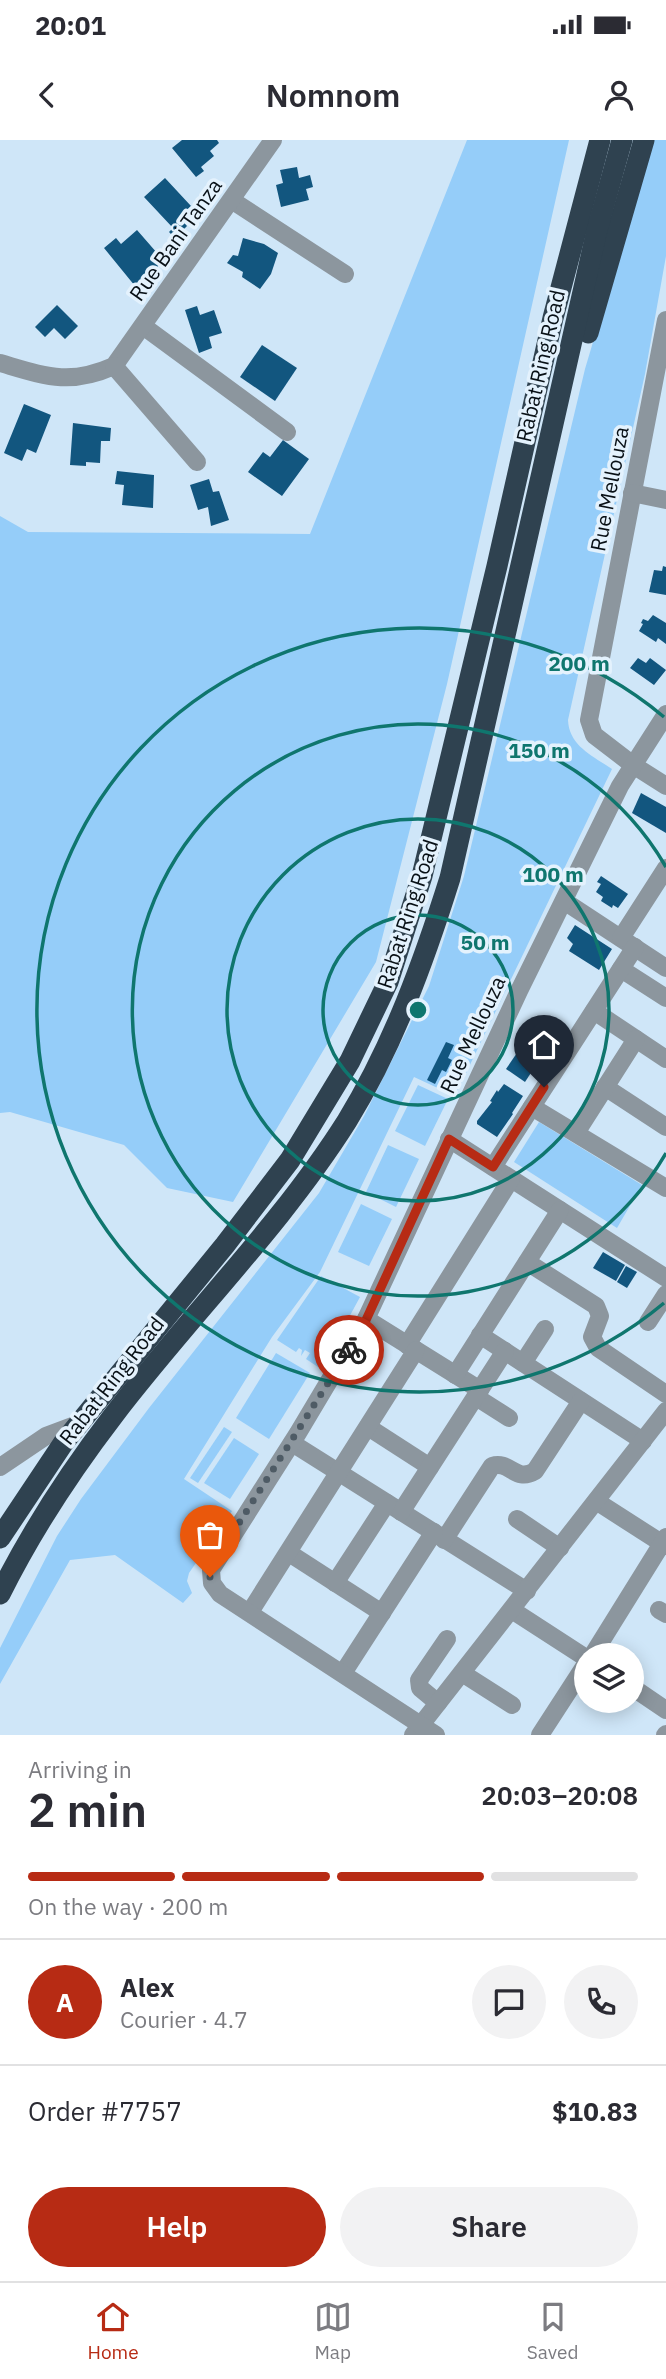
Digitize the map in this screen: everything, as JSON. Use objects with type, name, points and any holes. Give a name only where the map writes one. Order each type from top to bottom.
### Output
[{"type":"highway","name":"Rabat Ring Road","points":[[0,1594],[44,1514],[74,1468],[311,1173],[347,1120],[393,1032],[433,933],[450,878],[597,230],[622,140]]},
{"type":"highway","points":[[541,478],[561,429],[644,140]]},
{"type":"highway","name":"Rabat Ring Road","points":[[0,1538],[78,1424],[225,1245],[290,1160],[350,1060],[388,982],[426,863],[553,318],[600,141]]},
{"type":"street","name":"Rue Bani Tanza","points":[[114,366],[274,140]]},
{"type":"street","points":[[233,201],[345,274]]},
{"type":"street","name":"Rue Mellouza","points":[[423,1732],[343,1673],[215,1589],[210,1577],[211,1570],[366,1320],[449,1139],[620,786],[634,765],[594,735],[589,720],[632,493],[660,379],[666,320]]},
{"type":"street","points":[[143,326],[288,432]]},
{"type":"street","points":[[0,363],[53,378],[92,376],[114,366],[197,461]]},
{"type":"street","points":[[632,493],[666,500]]},
{"type":"street","points":[[666,715],[634,765],[666,786]]},
{"type":"street","points":[[493,1167],[621,969],[628,943],[666,868]]},
{"type":"street","points":[[564,901],[666,969],[660,994],[621,969]]},
{"type":"street","points":[[594,1011],[666,1059]]},
{"type":"street","points":[[576,1133],[636,1039]]},
{"type":"street","points":[[605,1087],[666,1127]]},
{"type":"street","points":[[532,1107],[666,1188]]},
{"type":"street","points":[[449,1139],[666,1278]]},
{"type":"street","points":[[250,1612],[368,1427],[411,1347],[511,1179]]},
{"type":"street","points":[[455,1375],[560,1210]]},
{"type":"street","points":[[527,1262],[596,1306],[600,1316],[592,1337],[598,1348],[666,1394]]},
{"type":"street","points":[[649,1322],[666,1294]]},
{"type":"street","points":[[366,1320],[455,1375],[509,1418]]},
{"type":"street","points":[[523,1363],[545,1329]]},
{"type":"street","points":[[480,1335],[643,1441]]},
{"type":"street","points":[[335,1583],[394,1507],[430,1467],[505,1352]]},
{"type":"street","points":[[343,1673],[382,1613],[492,1466],[502,1465],[520,1475],[535,1471],[580,1401]]},
{"type":"street","points":[[423,1732],[439,1703],[666,1411]]},
{"type":"street","points":[[0,1468],[46,1436],[78,1424]]},
{"type":"street","points":[[368,1427],[430,1467]]},
{"type":"street","points":[[292,1443],[527,1591]]},
{"type":"street","points":[[596,1501],[665,1542],[600,1643]]},
{"type":"street","points":[[517,1519],[560,1548]]},
{"type":"street","points":[[289,1553],[382,1613]]},
{"type":"street","points":[[512,1610],[574,1650]]},
{"type":"street","points":[[439,1703],[420,1688],[419,1681],[447,1639]]},
{"type":"street","points":[[462,1674],[512,1705]]},
{"type":"street","points":[[540,1735],[574,1683]]},
{"type":"street","points":[[644,1696],[666,1710]]},
{"type":"shaded area","points":[[467,140],[569,140],[447,684],[376,962],[233,1202],[167,1188],[124,1145],[10,1112],[0,1113],[0,516],[28,532],[310,534]]},
{"type":"shaded area","points":[[653,140],[666,140],[666,256],[645,374],[568,720],[569,729],[577,744],[612,769],[455,1096],[414,1077],[320,1272],[272,1337],[184,1479],[232,1511],[189,1573],[187,1581],[192,1593],[183,1603],[115,1555],[70,1560],[0,1684],[0,1648],[57,1536],[81,1499],[149,1408],[319,1193],[364,1116],[429,986],[464,876],[585,369]]},
{"type":"shaded area","points":[[418,1085],[448,1099],[425,1146],[395,1131]]},
{"type":"shaded area","points":[[539,1122],[642,1185],[617,1228],[514,1162]]},
{"type":"shaded area","points":[[388,1145],[419,1159],[396,1207],[366,1192]]},
{"type":"shaded area","points":[[361,1204],[392,1219],[369,1266],[338,1252]]},
{"type":"shaded area","points":[[321,1276],[360,1297],[321,1369],[306,1359],[310,1353],[305,1350],[301,1356],[302,1350],[299,1348],[296,1352],[277,1340]]},
{"type":"shaded area","points":[[276,1353],[310,1373],[269,1439],[236,1418]]},
{"type":"shaded area","points":[[224,1427],[232,1432],[198,1483],[190,1478]]},
{"type":"shaded area","points":[[234,1438],[259,1454],[230,1499],[204,1483]]},
{"type":"building","points":[[182,140],[217,140],[219,143],[210,151],[214,156],[201,167],[204,171],[196,177],[172,148]]},
{"type":"building","points":[[297,167],[299,178],[310,175],[313,187],[306,189],[309,200],[281,207],[276,185],[283,183],[280,170]]},
{"type":"building","points":[[165,178],[191,206],[179,217],[187,226],[175,238],[169,232],[173,228],[144,197]]},
{"type":"building","points":[[137,230],[164,261],[135,286],[104,248],[116,238],[121,244]]},
{"type":"building","points":[[243,238],[264,244],[278,253],[271,274],[260,289],[242,277],[243,272],[227,263],[233,255],[238,256]]},
{"type":"building","points":[[57,305],[78,326],[65,339],[54,328],[45,337],[35,327]]},
{"type":"building","points":[[197,306],[200,315],[214,310],[222,333],[209,337],[212,348],[199,353],[185,310]]},
{"type":"building","points":[[262,345],[297,368],[275,401],[240,377]]},
{"type":"building","points":[[24,404],[51,415],[36,453],[27,449],[22,461],[4,453]]},
{"type":"building","points":[[73,423],[111,428],[110,441],[101,441],[100,463],[70,465]]},
{"type":"building","points":[[283,440],[309,459],[282,496],[248,472],[263,452],[270,457]]},
{"type":"building","points":[[117,471],[154,475],[153,508],[122,505],[124,485],[115,484]]},
{"type":"building","points":[[209,479],[213,492],[219,491],[229,520],[211,526],[208,507],[198,510],[190,485]]},
{"type":"building","points":[[663,566],[666,567],[666,595],[649,592],[654,570],[662,571]]},
{"type":"building","points":[[653,615],[666,623],[666,644],[658,638],[656,642],[639,631],[643,619],[648,621]]},
{"type":"building","points":[[638,658],[646,663],[650,658],[666,670],[654,685],[630,668]]},
{"type":"building","points":[[641,793],[666,807],[666,833],[632,813]]},
{"type":"building","points":[[601,876],[628,894],[618,908],[613,905],[612,908],[601,901],[603,897],[596,892],[601,884],[597,882]]},
{"type":"building","points":[[575,925],[612,949],[599,970],[569,951],[573,944],[567,938]]},
{"type":"building","points":[[446,1042],[454,1045],[448,1058],[452,1060],[446,1072],[442,1070],[435,1084],[427,1080]]},
{"type":"building","points":[[519,1050],[538,1062],[525,1082],[506,1069]]},
{"type":"building","points":[[504,1084],[523,1096],[497,1137],[477,1124],[477,1121],[492,1102],[490,1101],[497,1090],[498,1092]]},
{"type":"building","points":[[603,1252],[625,1265],[616,1281],[593,1268]]},
{"type":"building","points":[[626,1266],[637,1272],[627,1288],[617,1282]]},
{"type":"way so far","points":[[210,1577],[213,1564],[349,1350]]},
{"type":"route","points":[[349,1350],[366,1320],[449,1139],[493,1167],[544,1087]]}]
